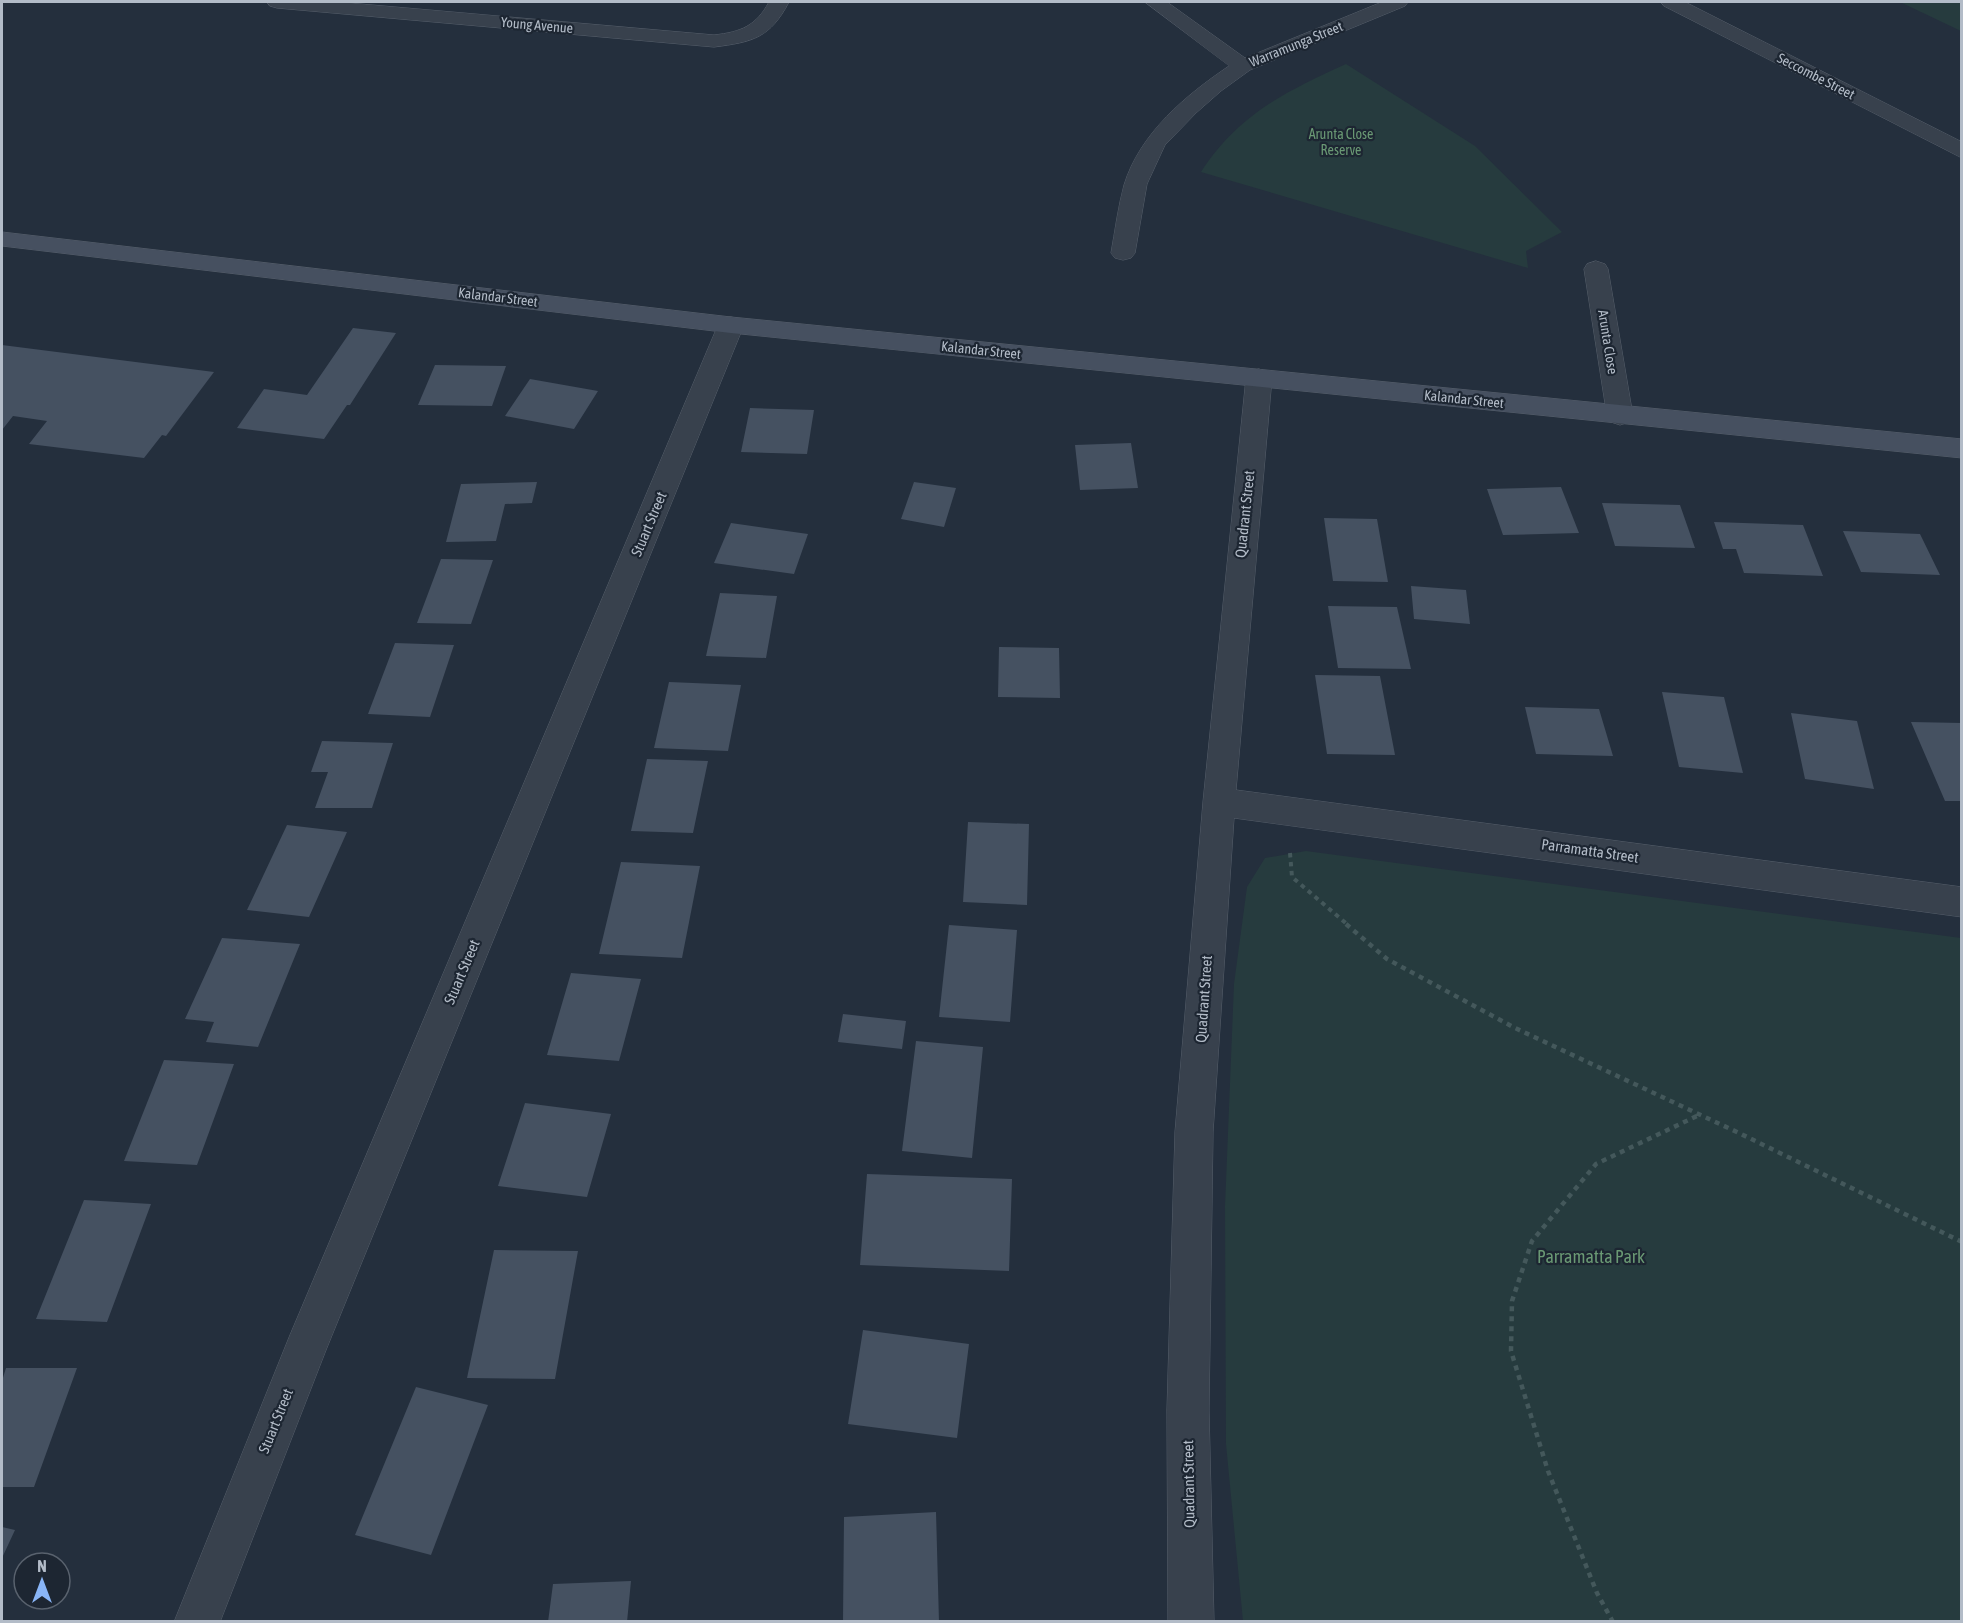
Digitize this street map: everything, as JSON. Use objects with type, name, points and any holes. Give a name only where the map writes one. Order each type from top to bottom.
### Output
[{"type":"main road","name":"Kalandar Street","points":[[2,239],[731,325],[1962,449]]},
{"type":"street","name":"Young Avenue","points":[[277,2],[714,41],[737,38],[758,31],[771,20],[779,2]]},
{"type":"street","points":[[1155,2],[1243,66]]},
{"type":"street","name":"Warramunga Street","points":[[1123,253],[1136,184],[1155,143],[1213,86],[1243,66],[1398,2]]},
{"type":"street","name":"Seccombe Street","points":[[1671,2],[1962,151]]},
{"type":"street","name":"Arunta Close","points":[[1596,269],[1620,416]]},
{"type":"street","name":"Stuart Street","points":[[197,1622],[305,1350],[731,325]]},
{"type":"street","name":"Quadrant Street","points":[[1191,1622],[1188,1410],[1194,1132],[1219,802],[1259,378]]},
{"type":"street","name":"Parramatta Street","points":[[1219,802],[1962,902]]},
{"type":"path","points":[[1291,810],[1292,877],[1387,959],[1515,1028],[1962,1242]]},
{"type":"path","points":[[1613,1622],[1597,1593],[1548,1471],[1511,1351],[1512,1301],[1532,1241],[1596,1164],[1700,1115]]},
{"type":"green space","points":[[1900,2],[1961,2],[1961,31]]},
{"type":"green space","name":"Arunta Close Reserve","points":[[1346,64],[1475,146],[1562,232],[1526,251],[1528,268],[1201,172],[1231,135],[1247,120],[1283,95]]},
{"type":"green space","name":"Parramatta Park","points":[[1306,851],[1961,938],[1961,1621],[1243,1621],[1226,1444],[1225,1207],[1234,984],[1247,887],[1265,858]]},
{"type":"building","points":[[353,328],[396,333],[350,405],[347,405],[324,439],[237,428],[264,389],[307,395]]},
{"type":"building","points":[[2,345],[214,372],[166,436],[162,435],[144,458],[29,444],[47,421],[13,416],[2,430]]},
{"type":"building","points":[[435,365],[506,366],[492,406],[418,405]]},
{"type":"building","points":[[530,379],[598,391],[574,429],[505,416]]},
{"type":"building","points":[[750,408],[814,410],[807,454],[741,452]]},
{"type":"building","points":[[1131,443],[1138,488],[1080,490],[1075,445]]},
{"type":"building","points":[[537,482],[532,503],[505,504],[496,541],[446,542],[461,484]]},
{"type":"building","points":[[914,482],[956,488],[944,527],[901,519]]},
{"type":"building","points":[[1561,487],[1579,533],[1503,535],[1487,489]]},
{"type":"building","points":[[1602,503],[1680,505],[1695,548],[1615,546]]},
{"type":"building","points":[[1324,518],[1377,519],[1388,582],[1333,581]]},
{"type":"building","points":[[1714,522],[1803,525],[1823,576],[1744,573],[1736,549],[1723,549]]},
{"type":"building","points":[[731,523],[808,534],[794,574],[714,563]]},
{"type":"building","points":[[1843,531],[1920,534],[1940,575],[1861,572]]},
{"type":"building","points":[[441,559],[493,560],[471,624],[417,623]]},
{"type":"building","points":[[1411,586],[1466,590],[1470,624],[1414,619]]},
{"type":"building","points":[[720,593],[777,596],[766,658],[706,656]]},
{"type":"building","points":[[1328,606],[1397,607],[1411,669],[1338,668]]},
{"type":"building","points":[[395,643],[454,645],[430,717],[368,714]]},
{"type":"building","points":[[999,647],[1059,648],[1060,698],[998,697]]},
{"type":"building","points":[[1315,675],[1380,676],[1395,755],[1327,754]]},
{"type":"building","points":[[669,682],[741,685],[728,751],[654,748]]},
{"type":"building","points":[[1662,692],[1724,697],[1743,773],[1679,767]]},
{"type":"building","points":[[1525,707],[1599,709],[1613,756],[1536,754]]},
{"type":"building","points":[[1791,713],[1857,721],[1874,789],[1805,779]]},
{"type":"building","points":[[1911,722],[1962,723],[1962,801],[1945,801]]},
{"type":"building","points":[[322,741],[393,743],[372,808],[315,808],[328,772],[311,772]]},
{"type":"building","points":[[647,759],[708,761],[693,833],[631,831]]},
{"type":"building","points":[[968,822],[1029,824],[1027,905],[963,902]]},
{"type":"building","points":[[287,825],[347,832],[309,917],[247,910]]},
{"type":"building","points":[[621,862],[700,866],[682,958],[599,954]]},
{"type":"building","points":[[949,925],[1017,930],[1010,1022],[939,1017]]},
{"type":"building","points":[[222,938],[300,944],[258,1047],[206,1042],[214,1022],[185,1019]]},
{"type":"building","points":[[571,973],[641,979],[619,1061],[547,1055]]},
{"type":"building","points":[[843,1014],[906,1021],[902,1049],[838,1042]]},
{"type":"building","points":[[916,1041],[983,1047],[972,1158],[902,1151]]},
{"type":"building","points":[[164,1060],[234,1064],[197,1165],[124,1161]]},
{"type":"building","points":[[525,1103],[611,1114],[587,1197],[498,1186]]},
{"type":"building","points":[[867,1174],[1012,1179],[1009,1271],[860,1265]]},
{"type":"building","points":[[84,1200],[151,1204],[107,1322],[36,1319]]},
{"type":"building","points":[[494,1250],[578,1251],[555,1379],[467,1378]]},
{"type":"building","points":[[863,1330],[969,1344],[957,1438],[848,1424]]},
{"type":"building","points":[[6,1368],[77,1368],[34,1487],[2,1487],[2,1381]]},
{"type":"building","points":[[416,1387],[488,1405],[431,1555],[355,1535]]},
{"type":"building","points":[[936,1512],[939,1622],[843,1622],[844,1517]]},
{"type":"building","points":[[2,1527],[15,1530],[2,1558]]},
{"type":"building","points":[[631,1581],[627,1622],[548,1622],[553,1584]]}]
